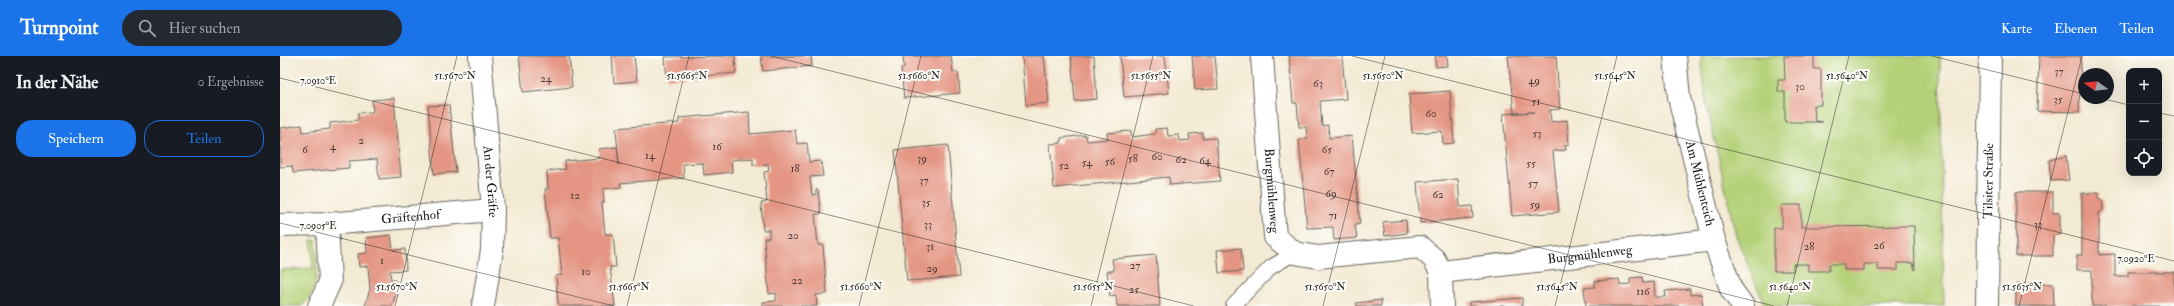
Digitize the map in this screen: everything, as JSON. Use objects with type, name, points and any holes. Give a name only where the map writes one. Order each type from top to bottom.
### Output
[{"type":"street","name":"An der Gräfte","points":[[480,56],[493,210],[492,250],[483,306]]},
{"type":"street","name":"Burgmühlenweg","points":[[1262,56],[1275,237],[1295,253],[1318,257],[1420,247],[1434,259],[1441,272],[1714,240]]},
{"type":"street","name":"Am Mühlenteich","points":[[1675,56],[1679,96],[1714,240],[1732,289],[1743,306]]},
{"type":"street","name":"Tilsiter Straße","points":[[1987,306],[1990,56]]},
{"type":"street","name":"Gräftenhof","points":[[280,225],[327,224],[493,210]]},
{"type":"street","points":[[319,306],[330,282],[327,224]]},
{"type":"street","points":[[1441,272],[1442,306]]},
{"type":"lane","points":[[1233,306],[1271,267],[1295,253]]},
{"type":"green space","points":[[1701,56],[1940,56],[1944,306],[1765,306],[1736,236],[1706,102]]},
{"type":"green space","points":[[311,240],[316,240],[317,258],[315,284],[312,291],[302,306],[280,306],[280,270],[313,268]]},
{"type":"building","points":[[519,56],[569,56],[572,87],[523,92]]},
{"type":"building","points":[[612,56],[634,56],[637,81],[614,83]]},
{"type":"building","points":[[735,56],[736,73],[667,79],[665,57]]},
{"type":"building","points":[[761,56],[811,56],[812,66],[763,71]]},
{"type":"building","points":[[903,56],[951,56],[953,72],[958,72],[960,93],[904,98],[901,68],[904,68]]},
{"type":"building","points":[[1022,56],[1044,56],[1049,103],[1026,105]]},
{"type":"building","points":[[1071,56],[1094,56],[1097,99],[1075,101]]},
{"type":"building","points":[[1120,56],[1165,56],[1169,93],[1124,97]]},
{"type":"building","points":[[1192,56],[1215,56],[1218,89],[1195,90]]},
{"type":"building","points":[[1289,56],[1342,56],[1346,99],[1320,101],[1322,126],[1328,125],[1329,138],[1352,136],[1360,224],[1355,225],[1357,238],[1334,240],[1333,227],[1307,228],[1299,140],[1307,139],[1306,127],[1299,127],[1297,103],[1293,103]]},
{"type":"building","points":[[1435,56],[1447,56],[1448,66],[1436,67]]},
{"type":"building","points":[[1508,56],[1556,56],[1560,109],[1550,110],[1551,122],[1567,120],[1569,144],[1565,145],[1566,150],[1553,151],[1559,212],[1512,216],[1503,114],[1535,112],[1514,113]]},
{"type":"building","points":[[1784,56],[1814,56],[1814,69],[1821,69],[1821,105],[1814,105],[1815,121],[1822,122],[1785,122],[1785,92],[1778,92],[1778,80],[1785,80]]},
{"type":"building","points":[[2039,56],[2081,56],[2081,68],[2078,68],[2079,112],[2037,111]]},
{"type":"building","points":[[1450,91],[1454,143],[1443,144],[1442,131],[1412,133],[1409,94]]},
{"type":"building","points":[[394,98],[401,177],[379,179],[377,159],[349,161],[349,168],[293,173],[292,166],[280,167],[280,128],[302,125],[303,132],[330,129],[330,123],[358,120],[358,113],[373,112],[372,100]]},
{"type":"building","points":[[449,105],[456,172],[434,174],[428,106]]},
{"type":"building","points":[[749,112],[750,134],[795,130],[797,144],[807,143],[809,162],[821,161],[823,176],[810,177],[812,195],[816,195],[816,190],[818,190],[821,214],[815,214],[818,245],[823,245],[827,294],[816,295],[817,306],[763,306],[763,302],[776,301],[776,293],[769,294],[764,238],[769,238],[769,230],[763,230],[761,203],[767,202],[764,172],[769,171],[768,164],[753,165],[753,158],[731,160],[732,172],[704,175],[703,163],[683,164],[684,178],[620,183],[621,187],[603,189],[604,202],[602,203],[605,234],[613,234],[616,267],[610,267],[615,306],[561,306],[558,303],[556,276],[562,275],[558,238],[550,238],[545,189],[548,189],[547,171],[566,169],[565,161],[600,158],[599,149],[617,147],[619,165],[616,128],[679,123],[679,118]]},
{"type":"building","points":[[1167,128],[1168,136],[1179,135],[1180,141],[1190,140],[1189,134],[1203,133],[1203,139],[1216,138],[1220,181],[1170,185],[1169,177],[1054,188],[1050,144],[1061,143],[1061,138],[1086,135],[1087,141],[1108,139],[1107,133],[1131,131],[1132,137],[1155,134],[1155,129]]},
{"type":"building","points":[[948,145],[959,277],[907,281],[895,150]]},
{"type":"building","points":[[2066,156],[2069,180],[2051,181],[2049,160]]},
{"type":"building","points":[[1458,179],[1460,207],[1472,206],[1473,218],[1420,223],[1417,182]]},
{"type":"building","points":[[2016,192],[2053,192],[2053,213],[2060,213],[2060,235],[2053,235],[2053,256],[2016,256]]},
{"type":"building","points":[[2082,193],[2099,193],[2098,198],[2102,200],[2103,210],[2099,213],[2099,255],[2115,254],[2115,276],[2128,276],[2128,272],[2174,272],[2174,306],[2092,306],[2092,270],[2077,270],[2077,255],[2082,255]]},
{"type":"building","points":[[1782,205],[1801,205],[1801,227],[1914,226],[1915,270],[1913,263],[1898,263],[1898,270],[1878,270],[1878,264],[1864,264],[1864,270],[1844,270],[1844,264],[1829,264],[1829,271],[1808,271],[1808,264],[1793,264],[1793,271],[1774,271],[1774,228],[1782,228]]},
{"type":"building","points":[[1406,220],[1407,233],[1385,236],[1383,222]]},
{"type":"building","points":[[391,235],[393,250],[405,249],[406,270],[390,271],[391,280],[395,280],[396,293],[392,306],[365,306],[370,289],[368,266],[359,267],[358,254],[367,253],[366,238]]},
{"type":"building","points":[[1241,248],[1243,271],[1219,273],[1217,250]]},
{"type":"building","points":[[1156,255],[1160,306],[1117,306],[1116,295],[1110,296],[1107,271],[1114,271],[1112,259]]},
{"type":"building","points":[[1642,277],[1643,283],[1654,282],[1655,297],[1666,297],[1665,291],[1690,289],[1690,295],[1701,294],[1703,306],[1586,306],[1584,288],[1595,287],[1595,281],[1619,279],[1620,285],[1630,284],[1630,278]]},
{"type":"building","points":[[2016,284],[2053,284],[2054,306],[2016,306]]},
{"type":"building","points":[[1522,298],[1522,306],[1469,306],[1469,302]]},
{"type":"building","points":[[1381,300],[1381,306],[1357,306],[1356,303]]}]
